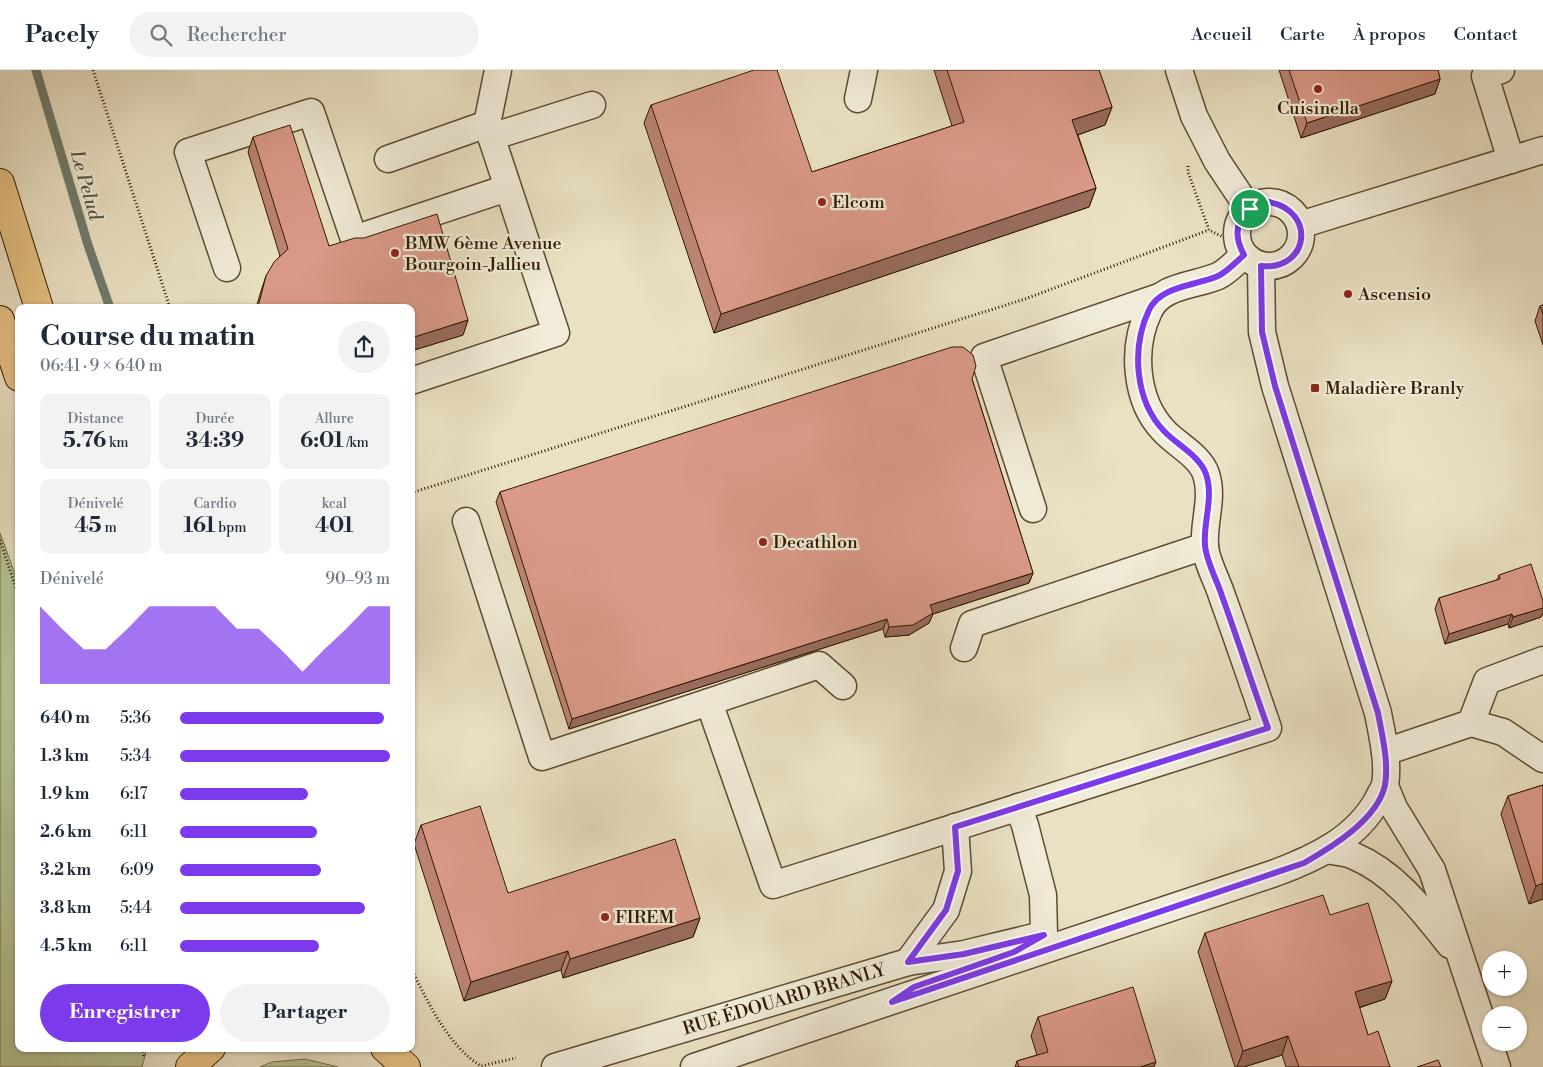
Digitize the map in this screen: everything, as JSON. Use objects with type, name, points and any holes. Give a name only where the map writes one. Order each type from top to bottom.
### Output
[{"type":"main road","points":[[0,183],[38,304]]},
{"type":"main road","points":[[0,320],[15,364]]},
{"type":"main road","points":[[190,1067],[207,1052]]},
{"type":"main road","points":[[389,1052],[406,1067]]},
{"type":"street","points":[[415,380],[556,333],[489,131],[498,70]]},
{"type":"street","points":[[858,99],[864,70]]},
{"type":"street","points":[[1179,70],[1194,116],[1217,161],[1250,209]]},
{"type":"street","points":[[1502,70],[1485,76],[1511,160]]},
{"type":"street","points":[[388,159],[592,105]]},
{"type":"street","points":[[227,268],[188,152],[311,112],[354,239],[507,188]]},
{"type":"street","points":[[1300,225],[1543,150]]},
{"type":"street","points":[[1033,508],[984,358],[1159,297],[1174,290],[1219,276],[1253,260],[1280,265],[1289,260],[1300,244],[1300,225],[1288,208],[1269,202],[1250,209],[1238,226],[1237,236],[1253,260]]},
{"type":"street","name":"RUE ÉDOUARD BRANLY","points":[[694,1067],[1304,863],[1351,833],[1371,811],[1385,786],[1385,752],[1378,713],[1275,386],[1262,332],[1253,260]]},
{"type":"street","points":[[709,702],[773,886],[1268,728],[1205,546],[1210,507],[1206,474],[1197,460],[1163,431],[1150,413],[1142,394],[1139,355],[1142,328],[1149,309],[1159,297]]},
{"type":"street","points":[[466,521],[542,757],[820,665],[843,686]]},
{"type":"street","points":[[964,648],[972,624],[1205,546]]},
{"type":"street","points":[[1471,723],[1487,682],[1543,660]]},
{"type":"street","points":[[1385,752],[1471,723],[1503,732],[1543,759]]},
{"type":"street","points":[[1385,786],[1394,808],[1432,870],[1497,1067]]},
{"type":"street","points":[[892,1002],[914,987],[1014,952],[1044,935],[1043,895],[1025,825],[1018,807]]},
{"type":"street","points":[[908,962],[946,910],[958,871],[955,827]]},
{"type":"street","points":[[1327,850],[1353,855],[1380,871],[1406,892],[1463,962]]},
{"type":"street","name":"RUE ÉDOUARD BRANLY","points":[[555,1067],[908,962],[964,954],[1044,935],[1276,873]]},
{"type":"path","points":[[93,70],[169,304]]},
{"type":"path","points":[[415,492],[1025,299],[1209,230]]},
{"type":"path","points":[[0,540],[15,585]]},
{"type":"path","points":[[415,976],[428,1002],[466,1057],[481,1066],[516,1058]]},
{"type":"path","points":[[143,1052],[144,1057]]},
{"type":"green space","points":[[0,533],[15,574],[15,1052],[146,1052],[142,1067],[0,1067]]},
{"type":"green space","points":[[305,1059],[338,1067],[260,1067],[272,1062]]},
{"type":"building","name":"Elcom","points":[[754,70],[777,70],[812,172],[964,122],[947,70],[1099,70],[1112,107],[1072,120],[1096,188],[721,314],[651,105]]},
{"type":"building","points":[[1289,70],[1438,70],[1440,79],[1307,123]]},
{"type":"building","name":"BMW 6ème Avenue Bourgoin-Jallieu","points":[[290,125],[329,246],[355,238],[364,238],[437,214],[468,320],[415,337],[415,304],[259,304],[266,276],[274,262],[288,249],[253,137]]},
{"type":"building","name":"Decathlon","points":[[952,347],[963,347],[973,355],[976,366],[972,379],[1033,573],[930,605],[933,613],[913,625],[889,627],[887,619],[572,719],[500,492]]},
{"type":"building","points":[[1531,564],[1543,601],[1543,608],[1513,617],[1512,614],[1449,634],[1439,598],[1500,579],[1499,575]]},
{"type":"building","points":[[1543,785],[1543,883],[1536,886],[1508,796]]},
{"type":"building","name":"FIREM","points":[[480,806],[508,893],[675,839],[700,918],[570,959],[568,951],[471,982],[421,825]]},
{"type":"building","points":[[1323,895],[1330,915],[1368,903],[1392,981],[1355,992],[1368,1035],[1378,1031],[1390,1067],[1299,1067],[1288,1036],[1243,1051],[1205,933]]},
{"type":"building","points":[[1133,987],[1156,1062],[1140,1067],[1019,1067],[1017,1061],[1048,1052],[1038,1017]]},
{"type":"building","points":[[1438,1060],[1441,1067],[1417,1067]]},
{"type":"waterway","name":"Le Pelud","points":[[36,70],[88,245],[109,304]]},
{"type":"place","name":"Cuisinella","points":[[1318,89]]},
{"type":"place","name":"Elcom","points":[[822,202]]},
{"type":"place","name":"BMW 6ème Avenue Bourgoin-Jallieu","points":[[395,253]]},
{"type":"place","name":"Ascensio","points":[[1348,294]]},
{"type":"place","name":"Maladière Branly","points":[[1315,388]]},
{"type":"place","name":"Decathlon","points":[[763,542]]},
{"type":"place","name":"FIREM","points":[[605,917]]},
{"type":"route","points":[[1269,202],[1279,204],[1288,208],[1296,216],[1300,225],[1302,235],[1296,253],[1280,265],[1271,267],[1261,266],[1262,332],[1275,386],[1378,713],[1385,752],[1385,786],[1371,811],[1351,833],[1304,863],[892,1002],[914,987],[1014,952],[1044,935],[964,954],[908,962],[946,910],[958,871],[955,827],[1268,728],[1205,546],[1210,507],[1206,474],[1197,460],[1163,431],[1150,413],[1142,394],[1139,355],[1142,328],[1149,309],[1159,297],[1174,290],[1219,276],[1244,255],[1239,246],[1238,226],[1242,216],[1250,209],[1259,204],[1269,202]]}]
